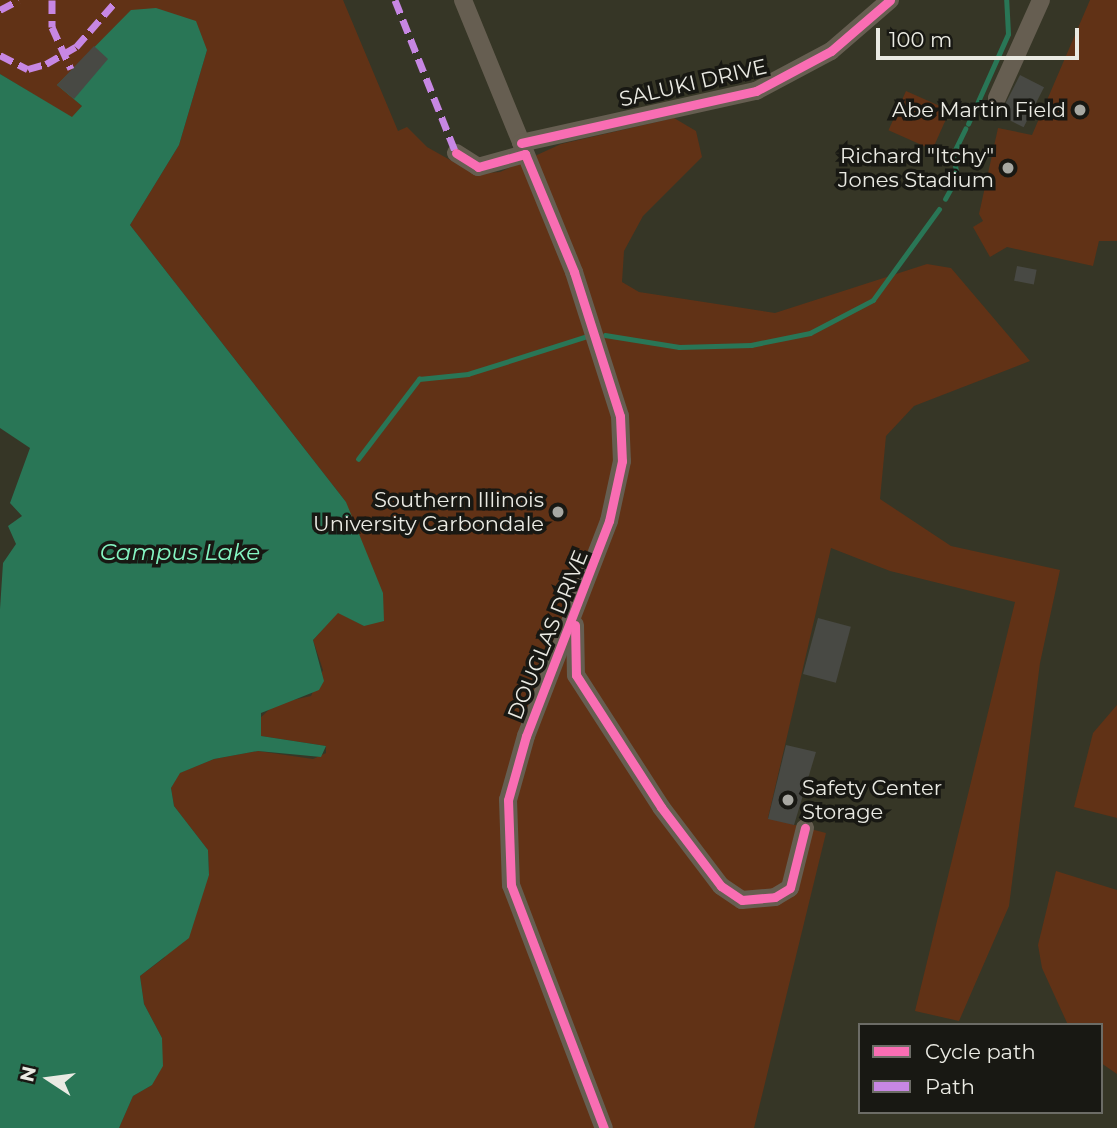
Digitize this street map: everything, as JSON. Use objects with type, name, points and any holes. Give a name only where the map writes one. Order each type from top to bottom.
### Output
[{"type":"street","name":"DOUGLAS DRIVE","points":[[463,0],[574,272],[620,416],[617,492],[575,624],[526,736],[508,800],[508,866],[604,1128]]},
{"type":"street","name":"SALUKI DRIVE","points":[[456,153],[478,167],[523,149],[756,91],[831,51],[890,0]]},
{"type":"street","points":[[997,98],[1041,0]]},
{"type":"street","points":[[575,624],[576,675],[721,886],[742,900],[775,897],[790,888],[806,828]]},
{"type":"shaded area","name":"Southern Illinois University Carbondale","points":[[0,0],[1117,0],[1117,1128],[0,1128]]},
{"type":"shaded area","points":[[0,0],[343,0],[398,131],[407,127],[427,147],[475,174],[500,172],[561,144],[674,118],[696,131],[702,157],[643,216],[624,251],[622,282],[639,292],[775,313],[927,264],[951,268],[1030,361],[914,406],[886,436],[880,499],[951,546],[1060,570],[1040,663],[1009,906],[959,1021],[915,1011],[1015,602],[890,571],[831,548],[768,818],[826,833],[754,1128],[119,1128],[133,1096],[152,1085],[162,1038],[144,1004],[140,976],[164,958],[209,875],[208,850],[174,806],[171,788],[179,773],[214,759],[258,751],[313,759],[326,753],[326,746],[261,736],[258,720],[275,704],[311,696],[323,670],[313,640],[338,612],[364,626],[346,502],[130,225],[179,145],[207,50],[131,11],[58,85],[82,106],[72,118],[0,74]]},
{"type":"shaded area","name":"Abe Martin Field","points":[[1090,0],[1117,0],[1117,241],[1099,241],[1093,266],[1007,247],[990,257],[973,227],[983,221],[979,214],[998,128],[1032,135]]},
{"type":"shaded area","points":[[906,91],[950,111],[932,150],[889,130]]},
{"type":"shaded area","points":[[1117,705],[1117,818],[1074,807],[1093,733]]},
{"type":"shaded area","points":[[1056,871],[1117,890],[1117,1074],[1103,1064],[1103,1023],[1067,1023],[1042,968],[1038,945]]},
{"type":"water","name":"Campus Lake","points":[[156,8],[196,21],[207,50],[179,145],[130,225],[346,502],[383,593],[384,621],[364,626],[338,613],[313,640],[324,681],[319,690],[261,713],[261,736],[326,746],[321,757],[258,751],[214,759],[180,773],[171,788],[174,806],[208,850],[209,875],[189,938],[140,976],[144,1004],[162,1038],[163,1066],[152,1085],[133,1096],[119,1128],[0,1128],[0,609],[3,563],[16,544],[8,526],[22,516],[10,503],[30,448],[0,428],[0,74],[72,117],[82,106],[57,85],[131,10]]},
{"type":"building","points":[[94,46],[108,59],[74,99],[57,85]]},
{"type":"building","points":[[1020,75],[1044,87],[1024,127],[1000,115]]},
{"type":"building","points":[[1017,266],[1037,270],[1034,285],[1014,281]]},
{"type":"building","points":[[818,618],[851,627],[836,683],[803,674]]},
{"type":"building","name":"Safety Center Storage","points":[[786,745],[816,752],[794,825],[768,819]]},
{"type":"waterway","points":[[968,124],[1008,34],[1006,0]]},
{"type":"waterway","points":[[945,199],[957,177],[953,154],[965,129]]},
{"type":"waterway","points":[[605,335],[679,347],[751,345],[810,333],[873,300],[939,209]]},
{"type":"waterway","points":[[358,459],[419,379],[468,374],[588,336]]},
{"type":"marked path","points":[[0,10],[19,0]]},
{"type":"marked path","points":[[52,0],[52,27],[71,69]]},
{"type":"marked path","points":[[0,55],[28,69],[46,64],[76,47],[117,0]]},
{"type":"marked path","points":[[395,0],[456,153]]},
{"type":"cycle path","points":[[521,143],[756,91],[831,51],[890,0]]},
{"type":"cycle path","points":[[456,153],[478,167],[525,154],[574,272],[620,416],[622,461],[609,521],[526,736],[508,800],[511,885],[604,1128]]},
{"type":"cycle path","points":[[575,625],[576,675],[661,807],[721,886],[742,900],[775,897],[790,888],[805,828]]},
{"type":"place","name":"Abe Martin Field","points":[[1080,110]]},
{"type":"place","name":"Richard \"Itchy\" Jones Stadium","points":[[1008,168]]},
{"type":"place","name":"Southern Illinois University Carbondale","points":[[558,512]]},
{"type":"place","name":"Safety Center Storage","points":[[788,800]]}]
